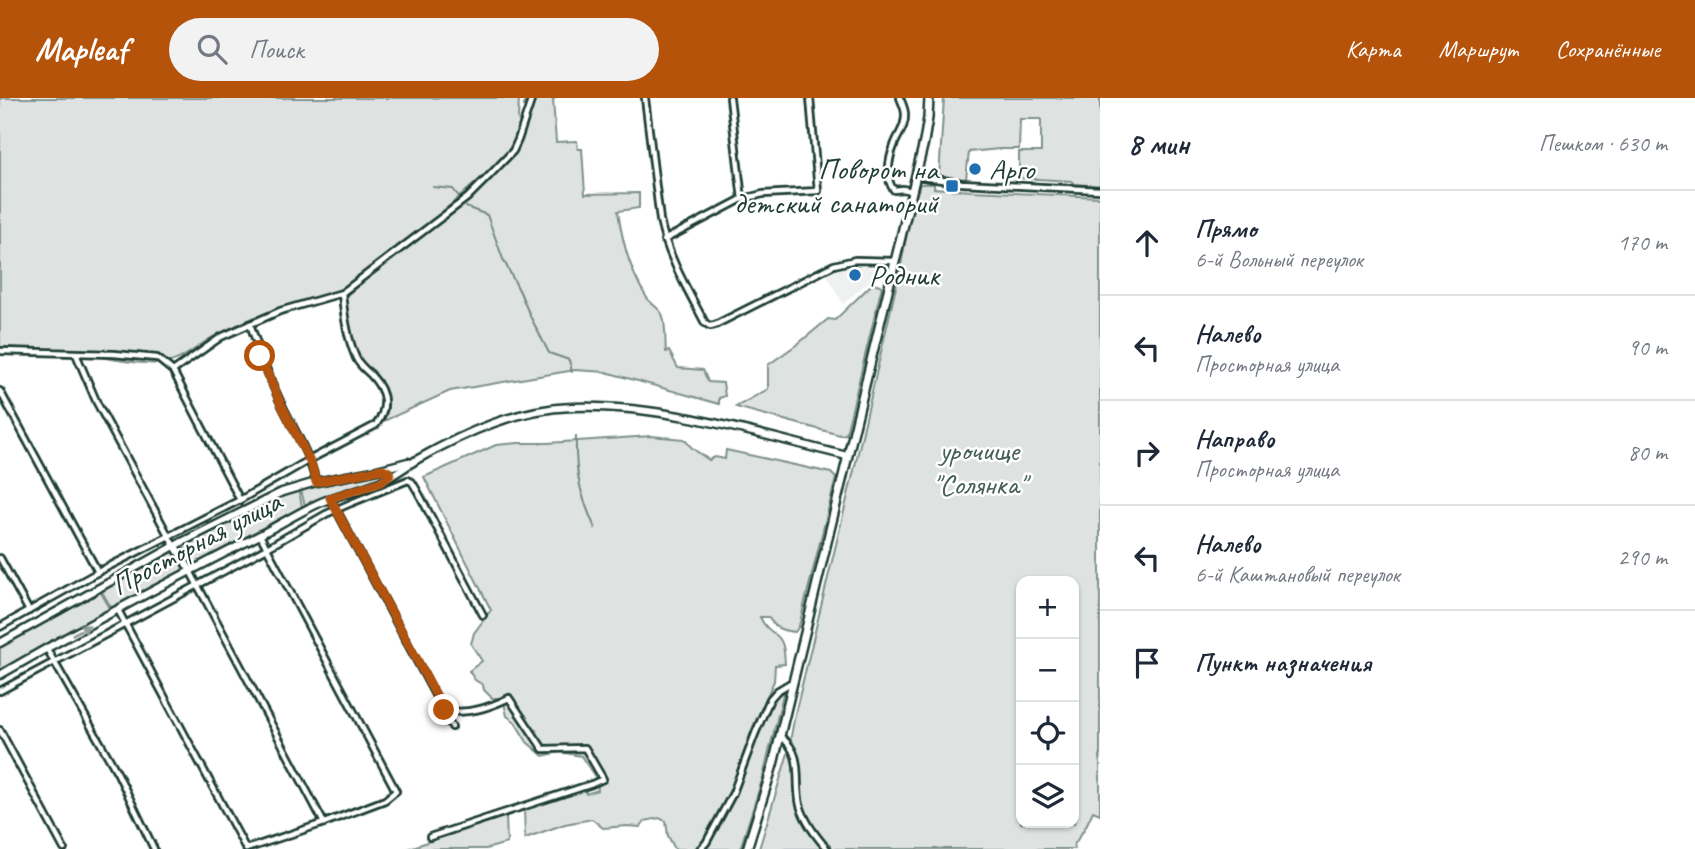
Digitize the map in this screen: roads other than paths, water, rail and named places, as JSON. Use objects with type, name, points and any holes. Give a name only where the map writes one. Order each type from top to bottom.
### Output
[{"type":"main road","points":[[747,849],[773,765],[925,136],[929,98]]},
{"type":"main road","name":"Просторная улица","points":[[0,675],[190,570],[330,498],[387,478],[417,460],[509,418],[545,409],[620,408],[675,416],[847,456]]},
{"type":"main road","name":"Просторная улица","points":[[0,643],[174,546],[282,492],[417,460]]},
{"type":"main road","points":[[383,469],[389,472],[387,478]]},
{"type":"main road","points":[[174,546],[190,570]]},
{"type":"street","points":[[173,371],[221,337],[280,311],[342,293],[467,198],[513,150],[532,98]]},
{"type":"street","points":[[645,98],[664,240],[705,323],[715,326],[834,265],[855,260],[893,263]]},
{"type":"street","points":[[730,98],[743,199]]},
{"type":"street","points":[[664,240],[743,199],[763,194],[818,191],[810,98]]},
{"type":"street","points":[[900,98],[905,114],[904,121],[894,146],[888,179],[894,190],[911,191]]},
{"type":"street","points":[[915,176],[962,183],[1100,190]]},
{"type":"street","points":[[0,627],[376,425],[383,416],[383,396],[376,382],[358,362],[343,318],[342,293]]},
{"type":"street","points":[[250,324],[260,356],[310,460],[316,482]]},
{"type":"street","points":[[0,351],[158,358],[173,371],[240,500]]},
{"type":"street","points":[[76,354],[97,402],[174,546]]},
{"type":"street","points":[[0,391],[98,572]]},
{"type":"street","points":[[0,691],[336,509],[408,481],[412,482],[483,615]]},
{"type":"street","points":[[330,498],[452,727]]},
{"type":"street","points":[[118,610],[246,849],[385,800],[396,790],[260,535]]},
{"type":"street","points":[[0,558],[29,611]]},
{"type":"street","points":[[190,570],[324,823]]},
{"type":"street","points":[[47,649],[118,774],[154,849]]},
{"type":"street","points":[[700,849],[706,843],[733,793],[770,699],[777,691],[793,682]]},
{"type":"street","points":[[430,837],[603,779],[584,748],[543,750],[509,698],[490,707],[471,711],[444,710]]},
{"type":"street","points":[[0,730],[64,849]]},
{"type":"street","points":[[780,736],[792,747],[795,756],[804,817],[827,849]]},
{"type":"waterway","points":[[524,106],[525,98]]},
{"type":"waterway","points":[[433,187],[453,189],[460,198]]},
{"type":"waterway","points":[[466,207],[487,215],[503,259],[549,353],[569,360],[572,372]]},
{"type":"waterway","points":[[576,436],[576,462],[580,484],[595,528]]},
{"type":"place","name":"Арго","points":[[975,169]]},
{"type":"place","name":"Поворот на детский санаторий","points":[[952,186]]},
{"type":"place","name":"Родник","points":[[855,275]]},
{"type":"park label","name":"урочище \"Солянка\"","points":[[979,467]]}]
